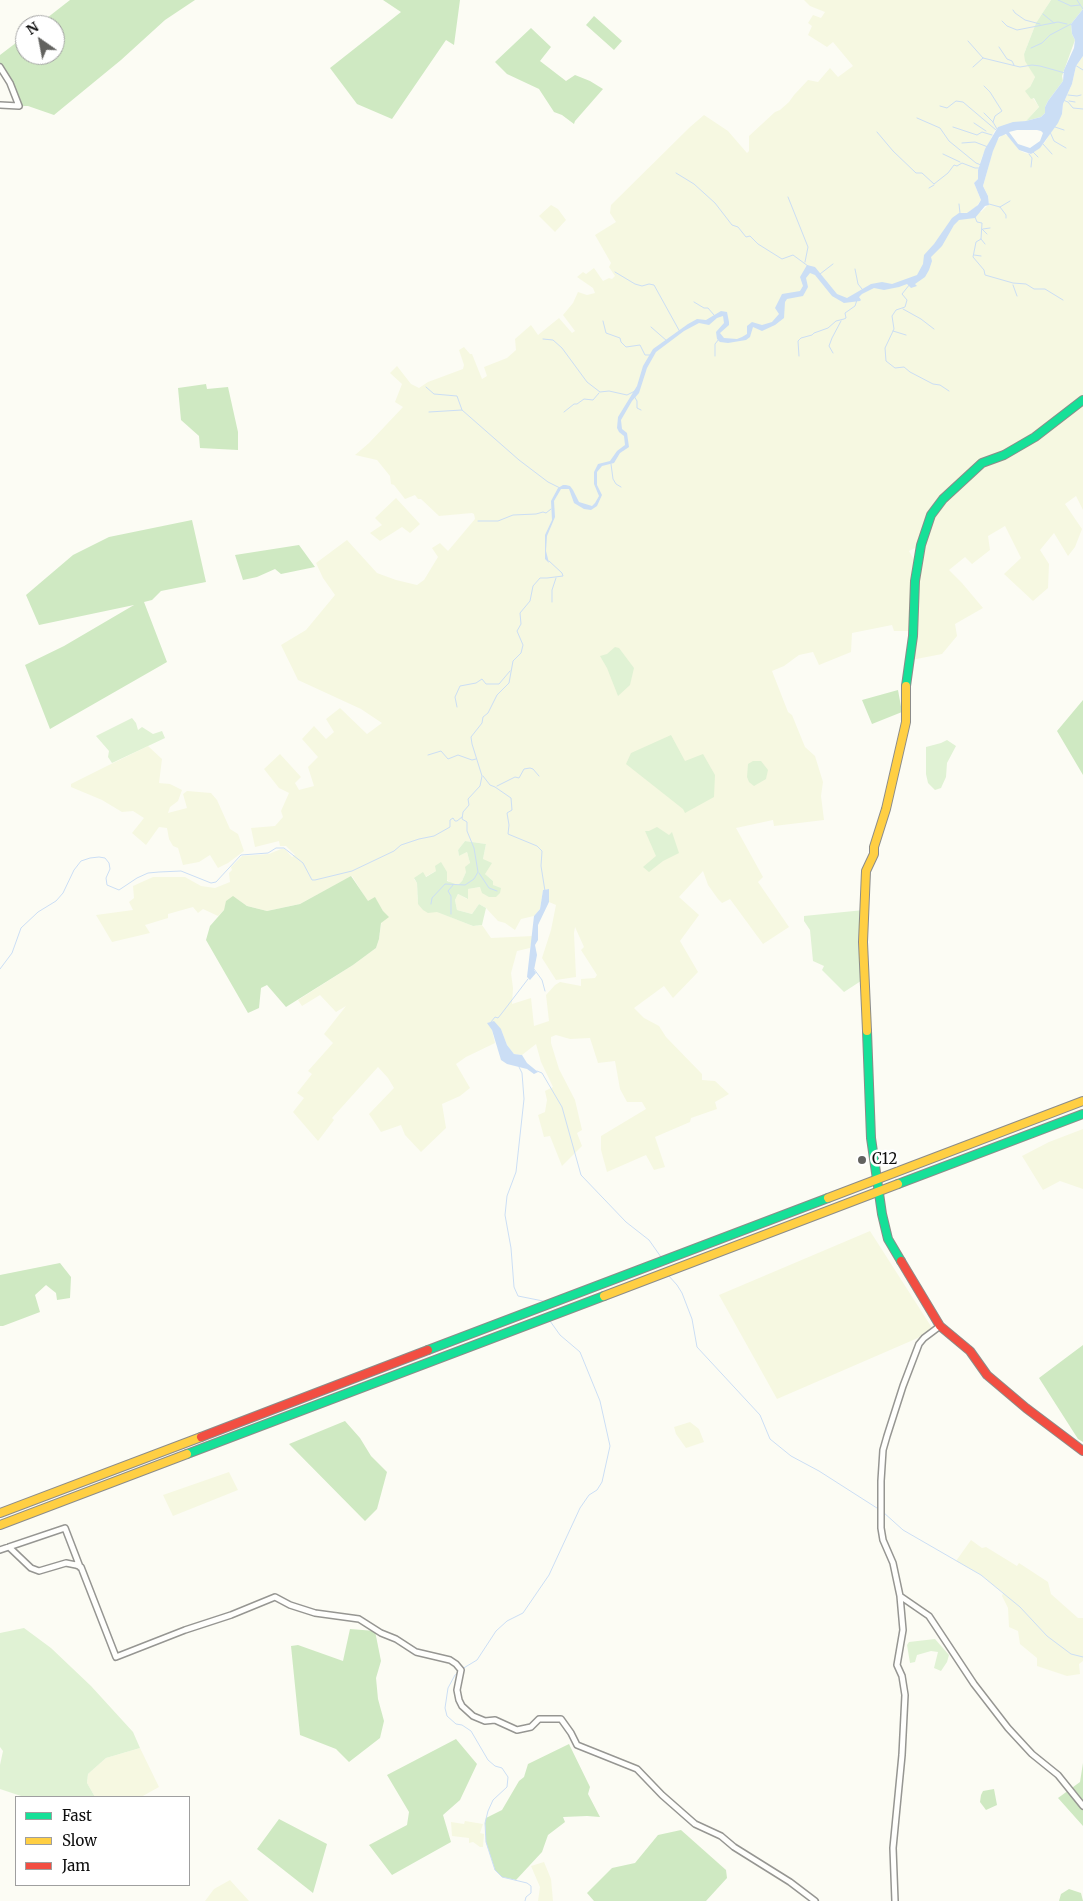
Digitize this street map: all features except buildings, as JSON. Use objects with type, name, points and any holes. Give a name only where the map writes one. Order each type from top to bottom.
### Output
[{"type":"main road","points":[[1083,400],[1035,438],[981,464],[936,507],[931,515],[921,545],[915,582],[913,636],[906,688],[906,722],[886,809],[866,876],[863,942],[871,1138],[878,1192],[888,1239],[940,1326],[970,1351],[987,1375],[1026,1408],[1083,1451]]},
{"type":"main road","points":[[0,1513],[1083,1101]]},
{"type":"main road","points":[[0,1525],[1083,1114]]},
{"type":"street","points":[[0,66],[10,83],[19,106],[0,105]]},
{"type":"street","points":[[895,1901],[892,1848],[905,1695],[902,1676],[897,1665],[903,1630],[900,1596],[893,1564],[883,1540],[881,1528],[883,1450],[903,1386],[919,1344],[940,1326]]},
{"type":"street","points":[[0,1550],[65,1528],[116,1657],[275,1597],[290,1605],[315,1613],[359,1619],[381,1634],[396,1639],[416,1652],[450,1660],[461,1670],[457,1690],[459,1700],[462,1706],[473,1716],[485,1721],[494,1720],[517,1730],[531,1727],[539,1719],[561,1719],[572,1733],[577,1745],[637,1769],[694,1824],[721,1836],[813,1901]]},
{"type":"street","points":[[9,1547],[31,1568],[39,1571],[66,1563],[81,1567]]},
{"type":"street","points":[[900,1596],[929,1616],[974,1684],[1008,1728],[1032,1754],[1058,1775],[1083,1806]]},
{"type":"green space","points":[[70,0],[195,0],[165,20],[121,60],[54,115],[28,106],[21,106],[0,67],[0,55],[15,44],[15,65],[65,65],[65,15],[51,15]]},
{"type":"green space","points":[[383,0],[460,0],[454,45],[446,40],[392,119],[357,104],[330,68],[401,12]]},
{"type":"green space","points":[[804,0],[1051,0],[1036,23],[1024,54],[1035,77],[1030,87],[1033,98],[1039,107],[1026,121],[998,127],[994,132],[982,157],[978,169],[978,179],[974,183],[981,200],[968,213],[981,212],[989,204],[988,196],[983,186],[995,143],[1003,134],[1009,136],[1019,150],[1025,153],[1031,154],[1045,142],[1062,114],[1063,104],[1072,84],[1076,66],[1083,56],[1083,510],[1076,496],[1065,504],[1082,529],[1075,547],[1068,556],[1054,533],[1040,550],[1049,564],[1048,588],[1033,601],[1004,574],[1021,558],[1005,526],[988,536],[990,550],[972,564],[965,557],[949,570],[983,608],[955,624],[957,636],[942,654],[911,660],[912,631],[894,631],[892,625],[852,633],[851,652],[819,665],[813,652],[799,655],[784,666],[772,671],[788,712],[792,715],[805,747],[815,756],[823,782],[821,796],[824,820],[774,826],[773,820],[736,828],[763,877],[758,882],[789,927],[763,944],[730,899],[722,903],[718,899],[708,885],[703,871],[679,897],[699,915],[680,941],[698,972],[673,998],[664,986],[634,1008],[644,1018],[659,1026],[666,1037],[702,1074],[702,1080],[715,1081],[729,1094],[715,1102],[717,1109],[691,1118],[690,1122],[655,1137],[665,1167],[654,1170],[646,1155],[607,1172],[601,1150],[601,1136],[646,1109],[642,1102],[627,1102],[620,1089],[615,1061],[598,1063],[590,1038],[570,1039],[556,1035],[551,1037],[551,1043],[559,1069],[575,1100],[582,1130],[577,1133],[582,1146],[562,1166],[550,1136],[544,1137],[538,1115],[545,1112],[547,1100],[545,1091],[553,1087],[541,1062],[536,1044],[522,1055],[514,1054],[507,1045],[501,1029],[492,1030],[495,1043],[456,1064],[470,1088],[460,1096],[442,1104],[446,1128],[421,1152],[405,1135],[401,1125],[381,1132],[369,1114],[394,1088],[378,1067],[332,1118],[334,1120],[318,1141],[293,1112],[304,1098],[297,1093],[312,1074],[308,1071],[333,1043],[324,1034],[346,1006],[336,1012],[320,995],[302,1006],[298,1000],[376,948],[383,911],[375,898],[368,902],[352,876],[300,904],[267,911],[247,906],[235,898],[227,901],[224,910],[218,916],[203,909],[198,913],[193,907],[168,914],[168,918],[145,925],[150,933],[112,942],[96,915],[133,910],[129,902],[134,898],[133,886],[153,877],[185,877],[201,886],[215,888],[230,882],[229,873],[232,870],[231,867],[242,856],[269,854],[281,849],[285,849],[292,857],[295,855],[286,846],[280,846],[279,841],[255,847],[251,828],[275,826],[283,817],[281,811],[289,793],[279,788],[264,769],[280,754],[301,777],[295,783],[299,790],[314,786],[308,767],[318,757],[302,739],[314,726],[326,739],[334,732],[326,719],[340,708],[367,734],[382,723],[361,709],[298,680],[281,645],[306,630],[335,595],[323,578],[316,563],[347,540],[377,573],[417,585],[424,580],[438,557],[432,548],[440,543],[448,551],[475,519],[472,513],[439,516],[415,495],[405,499],[394,485],[391,484],[390,476],[377,460],[355,455],[403,407],[395,402],[402,384],[390,373],[397,366],[411,384],[419,388],[428,382],[463,369],[464,365],[459,350],[464,347],[472,354],[482,379],[487,376],[484,367],[507,358],[516,350],[515,339],[531,325],[538,335],[559,318],[572,333],[575,331],[563,315],[573,303],[578,292],[587,295],[595,293],[593,288],[577,277],[583,272],[586,274],[594,268],[603,281],[609,278],[612,279],[615,276],[609,267],[611,263],[595,235],[616,222],[610,213],[611,205],[690,127],[704,115],[728,131],[747,153],[749,151],[749,136],[789,102],[808,80],[818,82],[830,68],[838,77],[853,66],[833,42],[827,47],[808,35],[812,26],[808,23],[813,15],[821,18],[825,12],[810,6]],"holes":[[[921,545],[917,565],[909,551]],[[465,841],[486,844],[483,859],[485,874],[493,881],[493,885],[468,889],[467,899],[458,894],[455,900],[457,910],[472,914],[479,904],[486,908],[498,921],[505,923],[515,930],[521,919],[534,916],[540,909],[543,890],[549,889],[549,902],[556,905],[551,930],[542,958],[556,980],[576,977],[575,927],[584,947],[581,950],[597,975],[595,978],[581,979],[581,986],[560,982],[555,985],[546,995],[549,1021],[534,1026],[531,998],[512,1004],[513,988],[511,973],[517,951],[530,948],[533,936],[491,938],[482,925],[473,926],[418,904],[417,883],[414,879],[425,877],[436,871],[447,872],[447,880],[454,885],[458,885],[462,881],[470,863],[467,852],[459,856],[458,850]]]},
{"type":"green space","points":[[1051,0],[1083,0],[1083,9],[1071,24],[1075,40],[1062,76],[1063,81],[1048,101],[1045,113],[1041,117],[1026,121],[1039,107],[1034,98],[1031,99],[1025,91],[1030,87],[1035,77],[1025,61],[1024,54],[1036,23]]},
{"type":"green space","points":[[594,16],[622,41],[614,50],[586,25]]},
{"type":"green space","points":[[531,28],[551,47],[540,61],[566,81],[575,75],[603,89],[574,124],[562,115],[554,112],[539,89],[507,74],[495,62]]},
{"type":"green space","points":[[551,205],[558,209],[566,220],[555,232],[539,216]]},
{"type":"green space","points":[[206,384],[207,389],[228,387],[238,432],[238,450],[200,448],[199,436],[181,420],[178,388]]},
{"type":"green space","points":[[396,498],[420,524],[410,533],[402,527],[380,541],[370,533],[382,525],[375,518]]},
{"type":"green space","points":[[192,520],[206,582],[161,591],[152,600],[144,602],[167,662],[50,729],[25,665],[64,646],[134,605],[39,625],[26,595],[73,555],[109,537]]},
{"type":"green space","points":[[299,545],[315,567],[281,574],[275,569],[257,577],[243,580],[235,555]]},
{"type":"green space","points":[[615,647],[619,648],[634,668],[630,685],[618,696],[600,656],[607,654]]},
{"type":"green space","points":[[898,690],[902,712],[872,724],[862,700]]},
{"type":"green space","points":[[1083,700],[1083,775],[1057,731]]},
{"type":"green space","points":[[132,718],[138,730],[142,727],[153,734],[162,731],[165,738],[112,763],[108,757],[109,751],[96,736]]},
{"type":"green space","points":[[671,735],[685,761],[703,754],[715,775],[714,797],[685,813],[683,809],[626,764],[631,753]]},
{"type":"green space","points":[[947,740],[956,746],[947,763],[946,777],[941,788],[935,790],[928,783],[926,774],[926,747]]},
{"type":"green space","points":[[148,746],[162,759],[159,783],[170,784],[182,790],[178,801],[170,807],[168,813],[187,808],[183,794],[187,791],[211,793],[217,800],[230,829],[238,834],[244,851],[218,868],[210,855],[199,862],[183,865],[178,848],[173,846],[169,839],[167,828],[159,827],[146,845],[132,833],[144,818],[133,811],[122,812],[102,800],[71,787],[71,784]]},
{"type":"green space","points":[[753,761],[761,761],[768,770],[766,779],[754,786],[747,777],[748,764]]},
{"type":"green space","points":[[657,827],[669,835],[672,832],[679,853],[663,861],[649,872],[643,867],[656,856],[645,831]]},
{"type":"green space","points":[[465,841],[486,844],[483,859],[492,863],[485,874],[493,881],[493,885],[501,888],[500,893],[496,897],[489,897],[482,893],[480,887],[468,889],[468,899],[458,894],[455,900],[457,910],[472,914],[479,904],[486,908],[482,925],[473,926],[437,912],[428,913],[418,904],[417,883],[414,878],[423,872],[426,877],[436,871],[435,866],[441,862],[447,872],[447,881],[458,885],[462,881],[466,872],[465,867],[470,863],[467,852],[459,856],[458,850]]},
{"type":"green space","points":[[351,876],[368,901],[375,897],[389,917],[381,923],[376,948],[353,965],[286,1007],[267,985],[261,988],[259,1008],[248,1013],[206,940],[210,926],[224,910],[226,901],[233,896],[247,906],[267,911],[300,904]]},
{"type":"green space","points":[[864,910],[864,979],[844,992],[822,970],[824,966],[813,961],[810,930],[804,921],[804,916]]},
{"type":"green space","points":[[1083,1129],[1083,1189],[1060,1181],[1043,1190],[1022,1156],[1049,1142]]},
{"type":"green space","points":[[870,1231],[934,1331],[777,1399],[719,1295]]},
{"type":"green space","points":[[60,1263],[71,1277],[70,1298],[57,1300],[56,1293],[46,1285],[35,1295],[40,1312],[0,1326],[0,1275]]},
{"type":"green space","points":[[1083,1345],[1083,1442],[1078,1439],[1039,1378]]},
{"type":"green space","points":[[345,1421],[360,1438],[371,1456],[387,1472],[377,1509],[365,1521],[289,1444]]},
{"type":"green space","points":[[690,1422],[699,1429],[704,1442],[686,1448],[676,1434],[674,1427]]},
{"type":"green space","points":[[229,1472],[238,1490],[173,1516],[163,1495]]},
{"type":"green space","points":[[971,1540],[982,1548],[986,1547],[1017,1566],[1019,1563],[1048,1582],[1051,1594],[1078,1618],[1083,1618],[1083,1661],[1079,1664],[1080,1674],[1067,1676],[1037,1666],[1037,1658],[1020,1644],[1018,1631],[1009,1627],[1008,1608],[1002,1596],[1003,1593],[981,1575],[956,1561]]},
{"type":"green space","points":[[24,1628],[51,1648],[91,1686],[133,1732],[140,1748],[106,1758],[88,1774],[87,1783],[94,1796],[21,1796],[0,1789],[0,1765],[3,1751],[0,1747],[0,1633]]},
{"type":"green space","points":[[350,1629],[375,1631],[381,1661],[376,1678],[378,1699],[384,1721],[380,1738],[349,1762],[336,1749],[300,1735],[291,1646],[298,1645],[343,1661]]},
{"type":"green space","points":[[935,1639],[949,1655],[941,1671],[934,1668],[938,1652],[931,1651],[917,1655],[915,1662],[910,1663],[907,1645],[909,1642]]},
{"type":"green space","points":[[456,1739],[477,1764],[460,1800],[443,1815],[451,1842],[392,1875],[369,1845],[407,1825],[409,1812],[387,1775]]},
{"type":"green space","points":[[569,1744],[590,1787],[588,1794],[600,1817],[563,1817],[565,1822],[548,1835],[542,1852],[516,1880],[502,1877],[495,1870],[486,1842],[486,1818],[502,1810],[519,1781],[524,1777],[528,1764]]},
{"type":"green space","points":[[140,1748],[159,1787],[143,1796],[94,1796],[87,1783],[88,1774],[106,1758]]},
{"type":"green space","points":[[1083,1763],[1083,1826],[1058,1798],[1080,1782]]},
{"type":"green space","points":[[994,1789],[997,1805],[986,1810],[980,1802],[981,1795],[983,1791]]},
{"type":"green space","points":[[279,1819],[327,1844],[313,1893],[257,1849]]},
{"type":"green space","points":[[465,1821],[483,1824],[480,1833],[484,1834],[483,1847],[473,1842],[469,1843],[469,1838],[452,1836],[451,1822],[464,1824]]},
{"type":"green space","points":[[681,1830],[726,1870],[727,1878],[706,1901],[594,1901],[587,1893],[612,1868],[635,1863],[658,1835]]},
{"type":"green space","points":[[544,1862],[551,1879],[553,1901],[538,1901],[540,1887],[531,1866]]},
{"type":"green space","points":[[230,1880],[249,1901],[205,1901],[214,1889]]},
{"type":"green space","points":[[1069,1889],[1081,1893],[1083,1901],[1059,1901],[1061,1894]]},
{"type":"water","points":[[1083,9],[1083,56],[1076,66],[1072,84],[1063,104],[1062,114],[1058,123],[1040,148],[1031,154],[1019,150],[1006,134],[999,137],[983,186],[988,196],[989,205],[985,206],[975,218],[959,220],[954,225],[942,246],[931,257],[932,261],[929,270],[925,277],[915,284],[917,286],[911,288],[907,284],[884,290],[874,288],[862,294],[859,297],[860,301],[844,303],[832,296],[815,275],[810,273],[806,278],[808,287],[803,296],[787,299],[785,302],[784,318],[762,331],[753,327],[750,337],[746,340],[728,343],[720,342],[717,339],[716,332],[724,323],[723,316],[717,318],[709,325],[699,323],[684,331],[656,352],[647,368],[639,393],[621,420],[622,429],[627,433],[629,447],[620,453],[614,463],[602,466],[597,472],[597,485],[602,495],[597,506],[591,510],[584,509],[574,503],[569,489],[561,489],[554,501],[555,517],[547,536],[546,551],[549,563],[545,559],[545,535],[552,520],[551,501],[558,488],[566,485],[570,486],[579,502],[592,506],[595,503],[599,496],[594,484],[594,472],[598,464],[610,461],[617,451],[625,445],[624,436],[617,428],[618,417],[637,386],[643,366],[653,349],[688,324],[697,319],[706,320],[721,311],[727,312],[729,322],[729,325],[720,333],[724,338],[737,339],[742,337],[747,334],[747,326],[752,322],[762,325],[772,322],[779,314],[775,308],[782,294],[800,291],[803,286],[800,277],[807,265],[815,267],[837,294],[847,298],[871,284],[882,282],[892,284],[917,275],[923,264],[924,255],[952,218],[959,213],[967,213],[978,205],[981,200],[974,183],[978,179],[978,170],[985,149],[998,127],[1041,117],[1045,113],[1048,101],[1063,81],[1064,70],[1074,48],[1075,40],[1071,24]],"holes":[[[1037,130],[1043,133],[1040,141],[1030,148],[1018,144],[1009,132]]]},
{"type":"water","points":[[549,889],[549,902],[538,925],[538,940],[535,945],[537,955],[534,970],[536,973],[530,980],[527,977],[534,916],[540,909],[543,890]]},
{"type":"water","points":[[494,1021],[501,1029],[507,1045],[514,1054],[522,1055],[527,1063],[538,1072],[534,1074],[527,1069],[507,1064],[501,1060],[492,1030],[487,1023]]},
{"type":"waterway","points":[[1058,0],[1071,6],[1080,5]]},
{"type":"waterway","points":[[1077,0],[1083,9]]},
{"type":"waterway","points":[[1013,10],[1025,20],[1040,24]]},
{"type":"waterway","points":[[1043,14],[1054,23]]},
{"type":"waterway","points":[[1002,21],[1007,26],[1017,30],[1058,22],[1067,24]]},
{"type":"waterway","points":[[1031,48],[1071,24]]},
{"type":"waterway","points":[[968,41],[983,58],[1020,67],[1040,66],[1065,73]]},
{"type":"waterway","points":[[999,47],[1007,59],[1012,61],[1014,65]]},
{"type":"waterway","points":[[973,67],[983,58]]},
{"type":"waterway","points":[[1075,65],[1083,70]]},
{"type":"waterway","points":[[984,86],[1002,111],[995,116],[993,122]]},
{"type":"waterway","points":[[1068,95],[1081,95]]},
{"type":"waterway","points":[[1063,100],[1068,102],[1073,108],[1083,109]]},
{"type":"waterway","points":[[940,106],[947,108],[956,101],[963,102],[996,130]]},
{"type":"waterway","points":[[1069,101],[1075,102]]},
{"type":"waterway","points":[[984,113],[997,129]]},
{"type":"waterway","points":[[917,118],[940,128],[949,141],[981,165]]},
{"type":"waterway","points":[[974,123],[986,131]]},
{"type":"waterway","points":[[953,127],[977,135],[982,132],[992,135]]},
{"type":"waterway","points":[[1055,127],[1064,130]]},
{"type":"waterway","points":[[877,132],[893,151],[916,173],[922,173],[934,184],[948,173],[954,165],[957,166],[962,163],[980,168]]},
{"type":"waterway","points":[[1050,132],[1054,141],[1066,148]]},
{"type":"waterway","points":[[962,143],[975,142],[988,147]]},
{"type":"waterway","points":[[1043,144],[1052,154]]},
{"type":"waterway","points":[[1033,152],[1038,157]]},
{"type":"waterway","points":[[943,154],[960,162]]},
{"type":"waterway","points":[[1029,154],[1032,158],[1031,167]]},
{"type":"waterway","points":[[676,173],[694,184],[715,203],[732,225],[738,227],[746,237],[750,236],[758,244],[782,259],[793,255],[808,266]]},
{"type":"waterway","points":[[929,188],[934,185]]},
{"type":"waterway","points":[[788,197],[808,247],[805,262]]},
{"type":"waterway","points":[[1000,207],[1010,201]]},
{"type":"waterway","points":[[959,204],[960,213]]},
{"type":"waterway","points":[[989,204],[1000,207],[1006,218]]},
{"type":"waterway","points":[[975,217],[977,222],[982,223],[981,239],[976,242],[973,257],[984,270],[985,275],[1013,283],[1026,284],[1034,289],[1045,289],[1063,300]]},
{"type":"waterway","points":[[983,229],[990,228]]},
{"type":"waterway","points":[[982,229],[987,234]]},
{"type":"waterway","points":[[981,239],[985,244]]},
{"type":"waterway","points":[[974,255],[981,256]]},
{"type":"waterway","points":[[820,274],[833,264]]},
{"type":"waterway","points":[[855,269],[858,284],[862,289]]},
{"type":"waterway","points":[[615,272],[635,284],[642,286],[654,285],[680,332]]},
{"type":"waterway","points":[[910,284],[902,294],[907,300],[905,307],[896,310],[892,316],[894,329],[885,348],[886,361],[895,368],[904,367],[910,372],[949,391]]},
{"type":"waterway","points":[[1013,285],[1017,296]]},
{"type":"waterway","points":[[799,356],[798,341],[801,338],[828,328],[836,321],[846,318],[845,313],[855,306],[857,300]]},
{"type":"waterway","points":[[694,302],[704,308],[708,308],[714,315]]},
{"type":"waterway","points":[[903,309],[934,329]]},
{"type":"waterway","points":[[603,321],[606,333],[620,338],[626,347],[640,345],[645,355],[651,355]]},
{"type":"waterway","points":[[833,353],[829,346],[841,321]]},
{"type":"waterway","points":[[651,327],[667,341]]},
{"type":"waterway","points":[[893,331],[906,335]]},
{"type":"waterway","points":[[543,339],[553,340],[562,348],[587,382],[600,392],[609,391],[627,395],[635,391]]},
{"type":"waterway","points":[[715,356],[715,344],[719,339]]},
{"type":"waterway","points":[[426,387],[434,394],[457,396],[462,410]]},
{"type":"waterway","points":[[564,412],[584,399],[593,400],[599,393]]},
{"type":"waterway","points":[[634,396],[637,401],[637,408],[641,410]]},
{"type":"waterway","points":[[429,412],[462,410],[519,460],[548,482],[560,488]]},
{"type":"waterway","points":[[611,464],[613,479],[621,487]]},
{"type":"waterway","points":[[478,521],[498,521],[513,515],[546,513],[551,509]]},
{"type":"waterway","points":[[431,904],[432,898],[445,884],[465,885],[474,879],[478,872],[474,848],[467,831],[467,822],[462,819],[463,812],[469,805],[468,799],[480,786],[482,776],[471,737],[482,723],[483,717],[488,713],[497,695],[509,683],[513,661],[521,653],[523,645],[517,631],[521,624],[520,613],[530,601],[533,586],[540,578],[563,576],[549,561]]},
{"type":"waterway","points":[[552,602],[552,590],[556,578]]},
{"type":"waterway","points":[[457,707],[455,697],[460,686],[476,683],[482,679],[486,684],[499,684],[510,671]]},
{"type":"waterway","points":[[428,755],[441,751],[448,759],[458,755],[472,760],[476,759]]},
{"type":"waterway","points":[[497,786],[515,777],[519,778],[524,769],[533,769],[539,776]]},
{"type":"waterway","points":[[483,776],[490,785],[511,798],[512,810],[507,813],[508,834],[537,846],[542,851],[541,866],[545,891]]},
{"type":"waterway","points":[[0,969],[12,953],[21,928],[38,912],[56,901],[63,893],[74,870],[81,861],[90,858],[105,858],[109,863],[110,869],[106,878],[107,885],[119,890],[148,873],[159,872],[181,871],[211,883],[216,882],[241,855],[268,853],[276,848],[284,848],[303,863],[312,880],[315,880],[352,871],[394,851],[401,845],[434,836],[450,827],[450,820],[453,818],[457,821],[462,817]]},
{"type":"waterway","points":[[479,873],[489,888],[497,891]]},
{"type":"waterway","points":[[451,914],[451,896],[448,891],[453,885]]},
{"type":"waterway","points":[[534,969],[542,980],[545,991]]},
{"type":"waterway","points":[[491,1022],[495,1017],[498,1018],[528,979]]},
{"type":"waterway","points":[[519,1067],[522,1073],[524,1099],[516,1172],[507,1196],[505,1215],[511,1248],[514,1287],[518,1296],[543,1301]]},
{"type":"waterway","points":[[537,1071],[542,1073],[562,1107],[581,1175],[626,1222],[649,1240],[661,1257]]},
{"type":"waterway","points":[[668,1275],[682,1293],[692,1319],[697,1347],[760,1415],[770,1439],[791,1456],[819,1471],[880,1510]]},
{"type":"waterway","points":[[462,1669],[477,1660],[496,1631],[507,1621],[523,1613],[549,1575],[580,1508],[589,1495],[597,1490],[602,1482],[610,1446],[600,1401],[580,1352],[560,1335],[550,1321]]},
{"type":"waterway","points":[[883,1512],[903,1530],[981,1575],[1020,1607],[1047,1636],[1071,1654],[1083,1657]]},
{"type":"waterway","points":[[459,1672],[455,1675],[448,1688],[445,1708],[447,1716],[456,1724],[462,1725],[471,1731],[488,1760],[495,1766],[502,1768],[508,1777],[507,1787],[493,1800],[488,1811],[485,1823],[486,1842],[495,1870],[502,1877],[527,1883],[531,1886],[531,1893],[526,1897],[525,1901]]},
{"type":"traffic: fast","points":[[906,686],[913,636],[915,581],[921,545],[931,515],[943,499],[982,463],[1004,455],[1035,437],[1083,400]]},
{"type":"traffic: fast","points":[[867,1031],[871,1138],[882,1214],[888,1239],[901,1261]]},
{"type":"traffic: fast","points":[[898,1184],[1083,1114]]},
{"type":"traffic: fast","points":[[428,1350],[828,1198]]},
{"type":"traffic: fast","points":[[187,1454],[604,1296]]},
{"type":"traffic: slow","points":[[867,1031],[863,942],[866,871],[874,854],[874,847],[886,809],[906,722],[906,686]]},
{"type":"traffic: slow","points":[[828,1198],[1083,1101]]},
{"type":"traffic: slow","points":[[604,1296],[898,1184]]},
{"type":"traffic: slow","points":[[0,1513],[201,1437]]},
{"type":"traffic: slow","points":[[0,1525],[187,1454]]},
{"type":"traffic: jam","points":[[901,1261],[940,1326],[970,1351],[987,1375],[1026,1408],[1083,1451]]},
{"type":"traffic: jam","points":[[201,1437],[428,1350]]},
{"type":"place","name":"C12","points":[[862,1160]]}]
